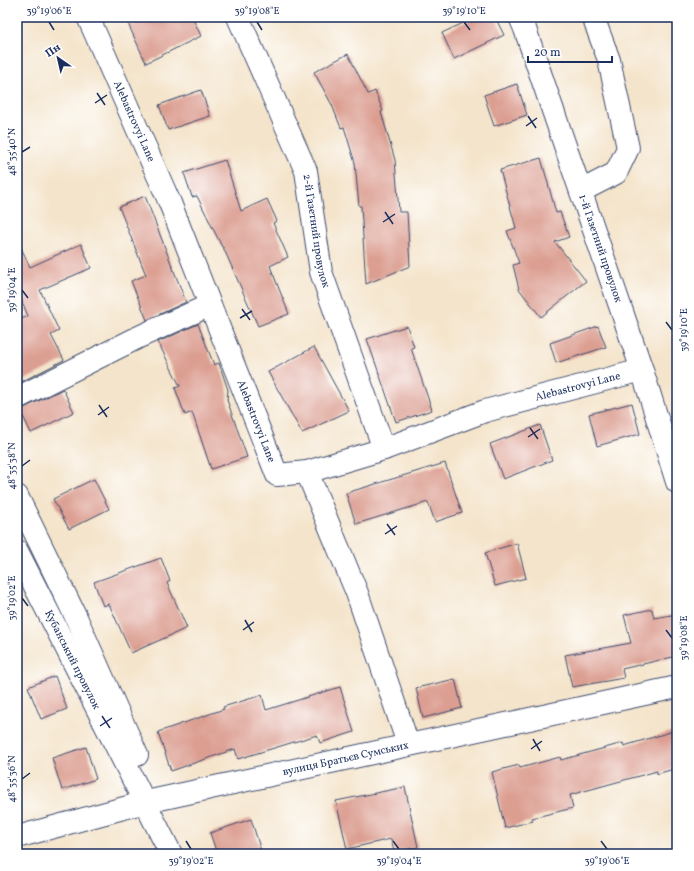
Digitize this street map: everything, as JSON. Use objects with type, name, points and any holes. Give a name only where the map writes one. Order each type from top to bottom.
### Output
[{"type":"street","name":"Alebastrovyi Lane","points":[[88,17],[170,203],[277,474],[307,472],[384,449],[485,411],[642,370]]},
{"type":"street","name":"2-й Газетний провулок","points":[[238,17],[306,170],[321,272],[384,449]]},
{"type":"street","name":"1-й Газетний провулок","points":[[520,17],[642,370],[677,482]]},
{"type":"street","points":[[581,191],[616,173],[628,148],[609,60],[593,17]]},
{"type":"street","points":[[17,398],[141,336],[210,305]]},
{"type":"street","points":[[307,472],[357,593],[408,744]]},
{"type":"street","points":[[17,496],[75,615],[152,801]]},
{"type":"street","name":"Кубанський провулок","points":[[17,551],[152,801],[171,854]]},
{"type":"street","name":"вулиця Братьєв Сумських","points":[[17,837],[152,801],[408,744],[677,687]]},
{"type":"building","points":[[125,17],[192,17],[201,36],[146,63]]},
{"type":"building","points":[[476,17],[495,17],[504,35],[454,59],[442,33]]},
{"type":"building","points":[[348,54],[368,94],[375,91],[383,111],[381,112],[395,160],[399,212],[407,212],[410,266],[366,284],[361,206],[359,206],[355,163],[344,127],[341,128],[332,105],[314,72]]},
{"type":"building","points":[[517,84],[527,115],[494,126],[484,95]]},
{"type":"building","points":[[201,90],[210,116],[168,130],[159,105]]},
{"type":"building","points":[[541,158],[556,213],[560,212],[569,237],[555,242],[586,281],[541,317],[519,289],[513,265],[519,263],[507,231],[516,228],[500,170]]},
{"type":"building","points":[[225,160],[241,211],[267,199],[277,221],[273,223],[288,257],[270,266],[289,314],[258,326],[223,247],[197,196],[192,197],[184,173]]},
{"type":"building","points":[[145,196],[186,302],[147,320],[131,281],[146,275],[119,207]]},
{"type":"building","points":[[17,239],[30,267],[81,244],[91,268],[40,290],[59,331],[51,335],[64,360],[19,383],[17,378],[17,321],[28,316],[21,299],[17,301]]},
{"type":"building","points":[[198,324],[214,365],[219,363],[228,390],[227,400],[247,457],[211,469],[192,412],[185,415],[175,388],[180,386],[158,342]]},
{"type":"building","points":[[407,326],[414,347],[411,348],[432,410],[396,422],[367,339]]},
{"type":"building","points":[[598,326],[606,347],[556,363],[550,343]]},
{"type":"building","points":[[314,347],[349,411],[302,433],[268,372]]},
{"type":"building","points":[[63,389],[74,412],[31,433],[20,410]]},
{"type":"building","points":[[632,403],[640,434],[597,446],[589,414]]},
{"type":"building","points":[[540,425],[552,460],[503,479],[490,444]]},
{"type":"building","points":[[445,463],[462,513],[435,522],[428,502],[356,524],[346,493]]},
{"type":"building","points":[[94,479],[109,509],[69,529],[53,499]]},
{"type":"building","points":[[517,543],[526,578],[495,586],[485,553]]},
{"type":"building","points":[[161,558],[170,581],[167,583],[187,628],[131,653],[109,604],[103,606],[94,582]]},
{"type":"building","points":[[652,609],[654,618],[677,614],[677,656],[622,669],[624,678],[572,687],[565,655],[631,643],[624,615]]},
{"type":"building","points":[[55,676],[67,709],[41,719],[28,687]]},
{"type":"building","points":[[455,679],[462,708],[423,718],[416,688]]},
{"type":"building","points":[[340,687],[354,732],[320,743],[317,735],[238,759],[235,749],[171,771],[158,732],[224,709],[223,707],[262,695],[266,710]]},
{"type":"building","points":[[677,730],[677,768],[657,774],[657,771],[570,795],[573,808],[532,818],[533,821],[505,828],[492,772],[519,765],[520,768],[560,757],[561,760],[623,743],[624,746]]},
{"type":"building","points":[[86,747],[96,779],[62,790],[52,758]]},
{"type":"building","points":[[405,787],[418,847],[394,852],[391,839],[347,849],[336,801]]},
{"type":"building","points":[[251,819],[262,854],[217,854],[210,833]]}]
